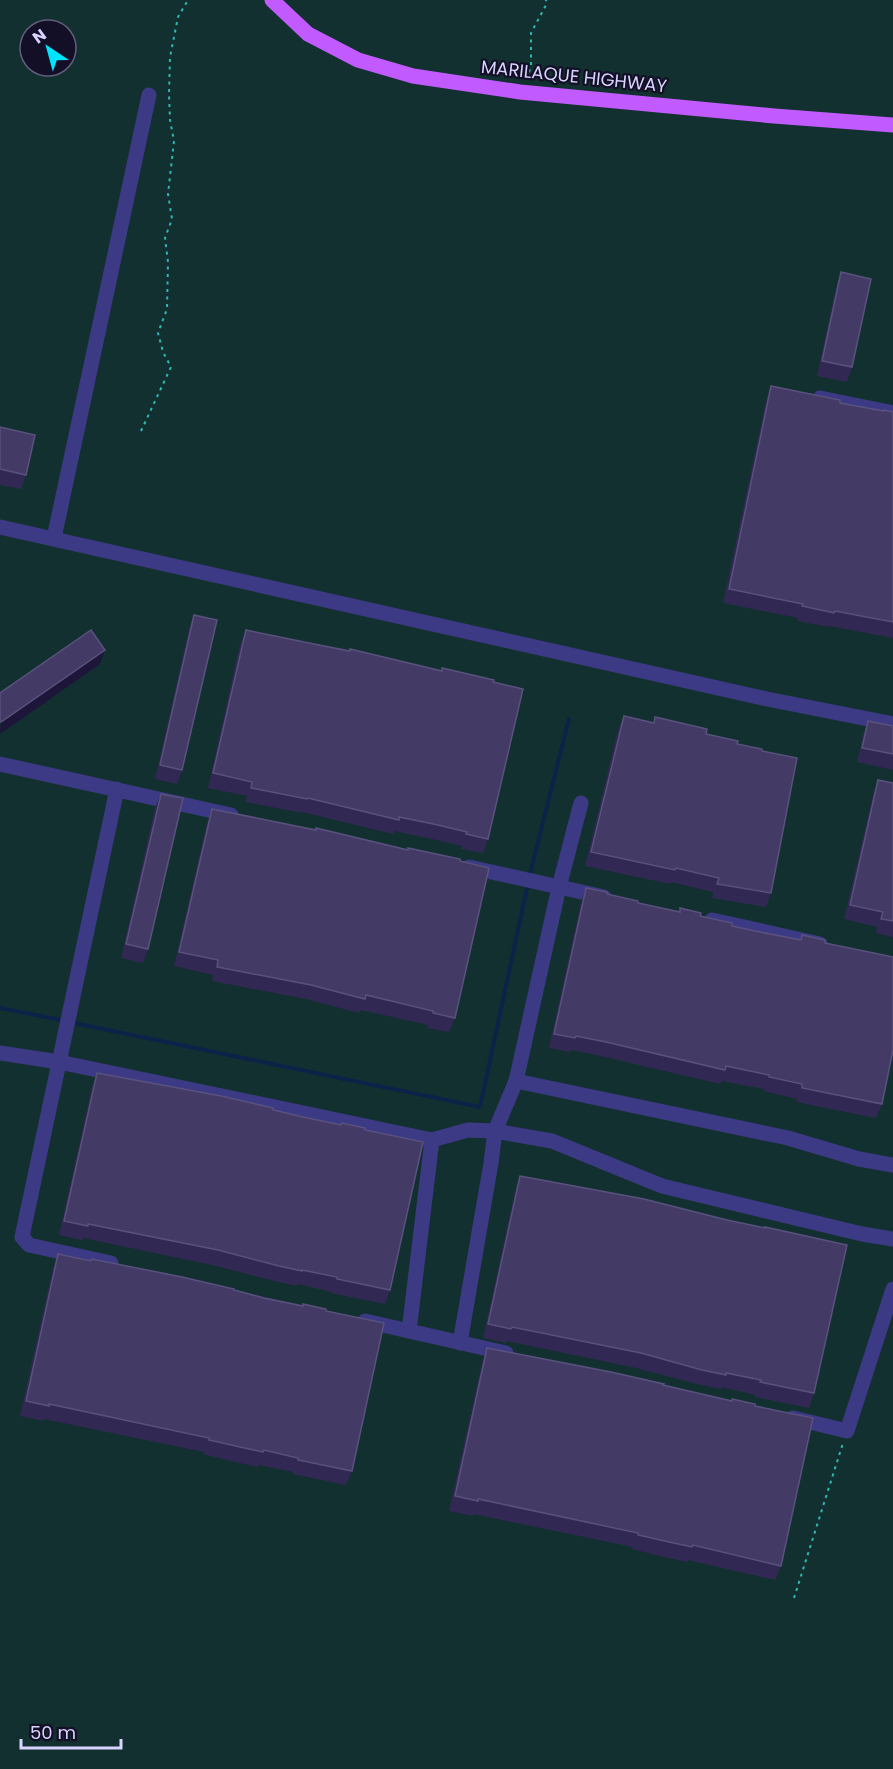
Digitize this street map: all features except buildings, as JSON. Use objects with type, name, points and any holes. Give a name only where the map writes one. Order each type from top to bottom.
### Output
[{"type":"main road","name":"MARILAQUE HIGHWAY","points":[[272,0],[308,34],[358,60],[413,76],[520,92],[893,125]]},
{"type":"lane","points":[[54,538],[149,95]]},
{"type":"lane","points":[[800,393],[893,413]]},
{"type":"lane","points":[[0,527],[767,699],[893,724]]},
{"type":"lane","points":[[0,764],[245,818]]},
{"type":"lane","points":[[117,789],[22,1237],[29,1245],[121,1266]]},
{"type":"lane","points":[[460,1343],[495,1131],[516,1081],[559,887],[581,803]]},
{"type":"lane","points":[[454,864],[617,900]]},
{"type":"lane","points":[[697,917],[836,947]]},
{"type":"lane","points":[[0,1053],[59,1062],[432,1140],[468,1130],[495,1131],[552,1141],[662,1186],[862,1234],[893,1239]]},
{"type":"lane","points":[[516,1081],[788,1138],[859,1159],[893,1165]]},
{"type":"lane","points":[[409,1331],[432,1140]]},
{"type":"lane","points":[[779,1415],[847,1431],[893,1288]]},
{"type":"lane","points":[[351,1318],[517,1356]]},
{"type":"path","points":[[141,431],[171,366],[163,352],[158,333],[167,309],[168,262],[165,238],[172,219],[168,194],[174,141],[170,120],[170,66],[178,17],[188,0]]},
{"type":"path","points":[[520,92],[531,67],[531,33],[546,5],[546,0]]},
{"type":"path","points":[[794,1598],[847,1431]]},
{"type":"green space","points":[[0,0],[893,0],[893,1769],[0,1769]]},
{"type":"waterway","points":[[530,874],[569,719]]},
{"type":"waterway","points":[[74,1023],[480,1107],[527,888]]},
{"type":"waterway","points":[[0,1008],[61,1020]]}]
